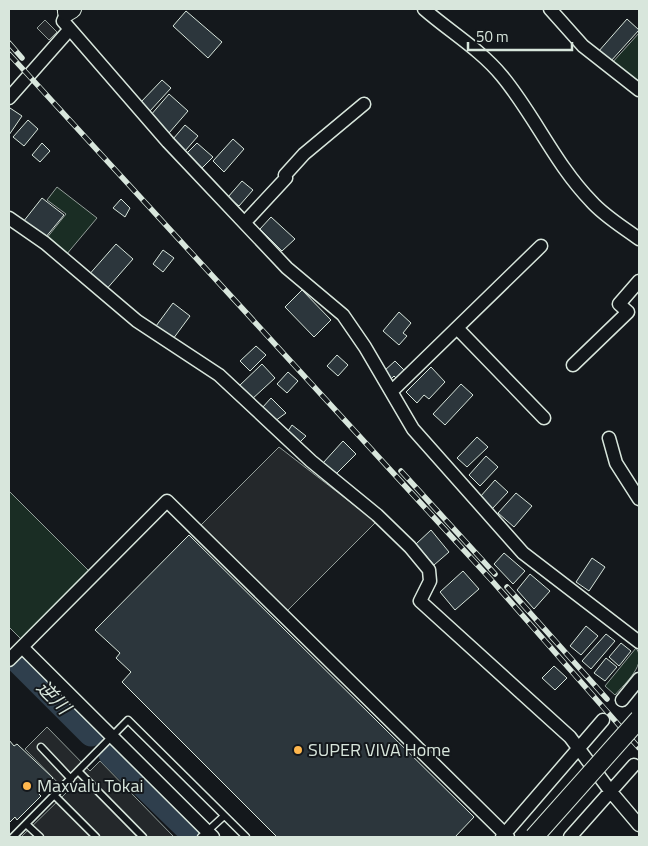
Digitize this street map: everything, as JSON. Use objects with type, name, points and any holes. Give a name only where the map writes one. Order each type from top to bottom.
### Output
[{"type":"street","points":[[424,9],[500,74],[525,105],[579,188],[592,203],[639,239]]},
{"type":"street","points":[[550,9],[583,46],[639,90]]},
{"type":"street","points":[[11,95],[68,15],[168,142],[246,221],[301,281],[343,316],[365,346],[413,429],[523,553],[638,639]]},
{"type":"street","points":[[246,221],[286,178],[285,175],[304,154],[364,104]]},
{"type":"street","points":[[9,218],[45,243],[131,317],[219,375],[311,461],[377,515],[410,547],[428,570],[430,581],[420,601],[547,715],[578,748],[639,825]]},
{"type":"street","points":[[392,392],[541,246]]},
{"type":"street","points":[[574,365],[628,312],[619,304],[639,281]]},
{"type":"street","points":[[457,328],[544,418]]},
{"type":"street","points":[[609,438],[616,463],[639,499]]},
{"type":"street","points":[[9,660],[167,502],[505,836],[603,720]]},
{"type":"street","points":[[22,647],[107,741],[207,835]]},
{"type":"street","points":[[622,700],[639,679]]},
{"type":"street","points":[[534,837],[639,719]]},
{"type":"street","points":[[570,837],[634,765]]},
{"type":"lane","points":[[13,837],[128,720],[246,837]]},
{"type":"lane","points":[[41,746],[71,778]]},
{"type":"lane","points":[[78,771],[143,837]]},
{"type":"lane","points":[[54,795],[96,837]]},
{"type":"lane","points":[[207,835],[224,816]]},
{"type":"lane","points":[[26,824],[40,837]]},
{"type":"green space","points":[[639,33],[639,85],[611,64]]},
{"type":"green space","points":[[57,187],[97,218],[66,255],[46,239],[66,214],[47,200]]},
{"type":"green space","points":[[9,491],[89,571],[22,640],[9,627]]},
{"type":"green space","points":[[636,648],[639,654],[637,667],[615,695],[605,686]]},
{"type":"shaded area","points":[[45,20],[57,32],[49,40],[37,28]]},
{"type":"shaded area","points":[[279,447],[376,522],[287,611],[200,526]]},
{"type":"shaded area","points":[[47,727],[90,771],[100,761],[174,837],[21,837],[67,792],[25,749]]},
{"type":"building","points":[[186,11],[222,42],[208,58],[173,26]]},
{"type":"building","points":[[627,19],[639,30],[610,62],[598,52]]},
{"type":"building","points":[[162,80],[171,88],[150,111],[140,103]]},
{"type":"building","points":[[169,94],[188,111],[169,133],[150,116]]},
{"type":"building","points":[[10,108],[22,116],[9,135],[9,110]]},
{"type":"building","points":[[28,120],[38,129],[24,146],[13,137]]},
{"type":"building","points":[[185,125],[198,136],[185,151],[173,139]]},
{"type":"building","points":[[233,139],[244,149],[224,172],[213,161]]},
{"type":"building","points":[[42,143],[50,151],[40,162],[32,155]]},
{"type":"building","points":[[197,143],[213,157],[202,168],[186,154]]},
{"type":"building","points":[[242,181],[253,190],[239,206],[228,197]]},
{"type":"building","points":[[42,198],[64,215],[45,238],[23,222]]},
{"type":"building","points":[[121,199],[130,208],[125,217],[113,208]]},
{"type":"building","points":[[271,217],[295,239],[282,251],[260,229]]},
{"type":"building","points":[[116,244],[133,259],[104,292],[87,277]]},
{"type":"building","points":[[163,250],[174,258],[163,272],[153,264]]},
{"type":"building","points":[[302,290],[331,320],[314,337],[285,307]]},
{"type":"building","points":[[173,303],[190,316],[173,339],[156,326]]},
{"type":"building","points":[[399,312],[411,323],[403,333],[407,336],[399,345],[383,331]]},
{"type":"building","points":[[256,346],[266,355],[250,371],[240,361]]},
{"type":"building","points":[[337,355],[348,365],[338,376],[327,366]]},
{"type":"building","points":[[395,361],[406,372],[398,380],[394,376],[391,379],[384,371]]},
{"type":"building","points":[[262,364],[275,378],[251,400],[239,386]]},
{"type":"building","points":[[431,367],[445,382],[429,399],[424,395],[417,403],[406,392]]},
{"type":"building","points":[[288,372],[298,381],[287,393],[277,384]]},
{"type":"building","points":[[461,384],[473,395],[445,425],[433,414]]},
{"type":"building","points":[[271,398],[286,413],[275,421],[262,408]]},
{"type":"building","points":[[292,425],[306,436],[297,445],[286,434]]},
{"type":"building","points":[[477,437],[488,447],[467,467],[457,458]]},
{"type":"building","points":[[343,441],[356,454],[336,474],[323,463]]},
{"type":"building","points":[[486,456],[498,467],[480,486],[469,475]]},
{"type":"building","points":[[495,480],[508,492],[492,509],[480,497]]},
{"type":"building","points":[[516,493],[532,506],[514,527],[498,513]]},
{"type":"building","points":[[431,530],[449,552],[434,565],[416,544]]},
{"type":"building","name":"SUPER VIVA Home","points":[[189,535],[474,817],[455,837],[277,837],[122,682],[131,672],[116,658],[120,653],[95,630]]},
{"type":"building","points":[[504,553],[525,571],[513,584],[494,564]]},
{"type":"building","points":[[592,558],[605,567],[589,591],[576,582]]},
{"type":"building","points":[[463,571],[479,589],[455,610],[440,592]]},
{"type":"building","points":[[530,574],[550,591],[534,609],[517,590]]},
{"type":"building","points":[[586,626],[598,636],[581,655],[570,646]]},
{"type":"building","points":[[606,634],[615,641],[591,669],[582,661]]},
{"type":"building","points":[[621,643],[631,651],[619,666],[609,657]]},
{"type":"building","points":[[606,658],[617,667],[605,681],[594,673]]},
{"type":"building","points":[[554,666],[567,678],[555,690],[542,678]]},
{"type":"building","name":"Maxvalu Tokai","points":[[9,740],[14,746],[17,744],[53,778],[38,793],[41,796],[17,820],[15,817],[9,823]]},
{"type":"waterway","name":"逆川","points":[[18,661],[91,734]]},
{"type":"waterway","name":"逆川","points":[[111,754],[189,830]]},
{"type":"railway","points":[[9,43],[22,58]]},
{"type":"railway","points":[[9,54],[494,583],[639,748]]},
{"type":"railway","points":[[401,471],[495,574]]},
{"type":"railway","points":[[507,587],[607,699]]},
{"type":"place","name":"SUPER VIVA Home","points":[[298,750]]},
{"type":"place","name":"Maxvalu Tokai","points":[[27,786]]}]
